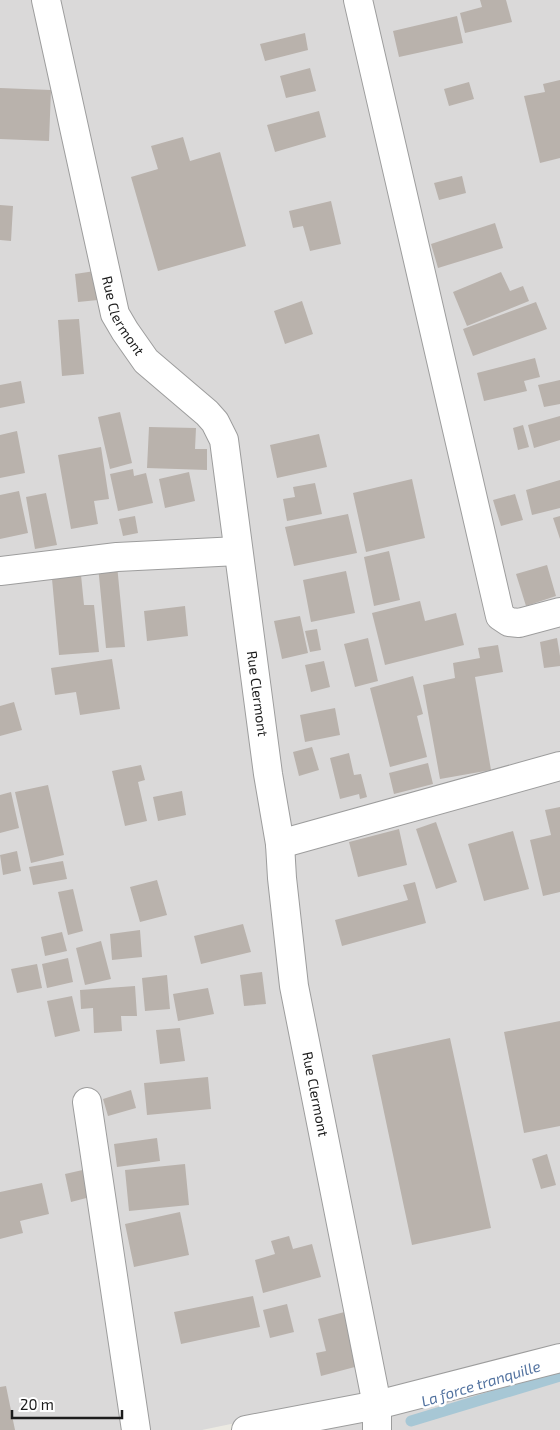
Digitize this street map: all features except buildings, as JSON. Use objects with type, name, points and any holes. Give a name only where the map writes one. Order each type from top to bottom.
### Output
[{"type":"street","name":"Rue Clermont","points":[[46,0],[115,314],[125,332],[146,361],[207,413],[215,422],[224,440],[268,774],[280,844],[294,986],[377,1417]]},
{"type":"street","points":[[358,0],[500,616],[509,622],[519,623],[560,612]]},
{"type":"street","points":[[0,571],[117,556],[238,551]]},
{"type":"street","points":[[280,844],[560,766]]},
{"type":"street","points":[[87,1102],[136,1430]]},
{"type":"street","points":[[246,1430],[377,1417],[560,1358]]},
{"type":"shaded area","points":[[0,0],[560,0],[560,1356],[202,1430],[0,1430]]},
{"type":"shaded area","points":[[560,1372],[560,1430],[316,1430]]},
{"type":"waterway","name":"La force tranquille","points":[[411,1421],[560,1376]]}]
